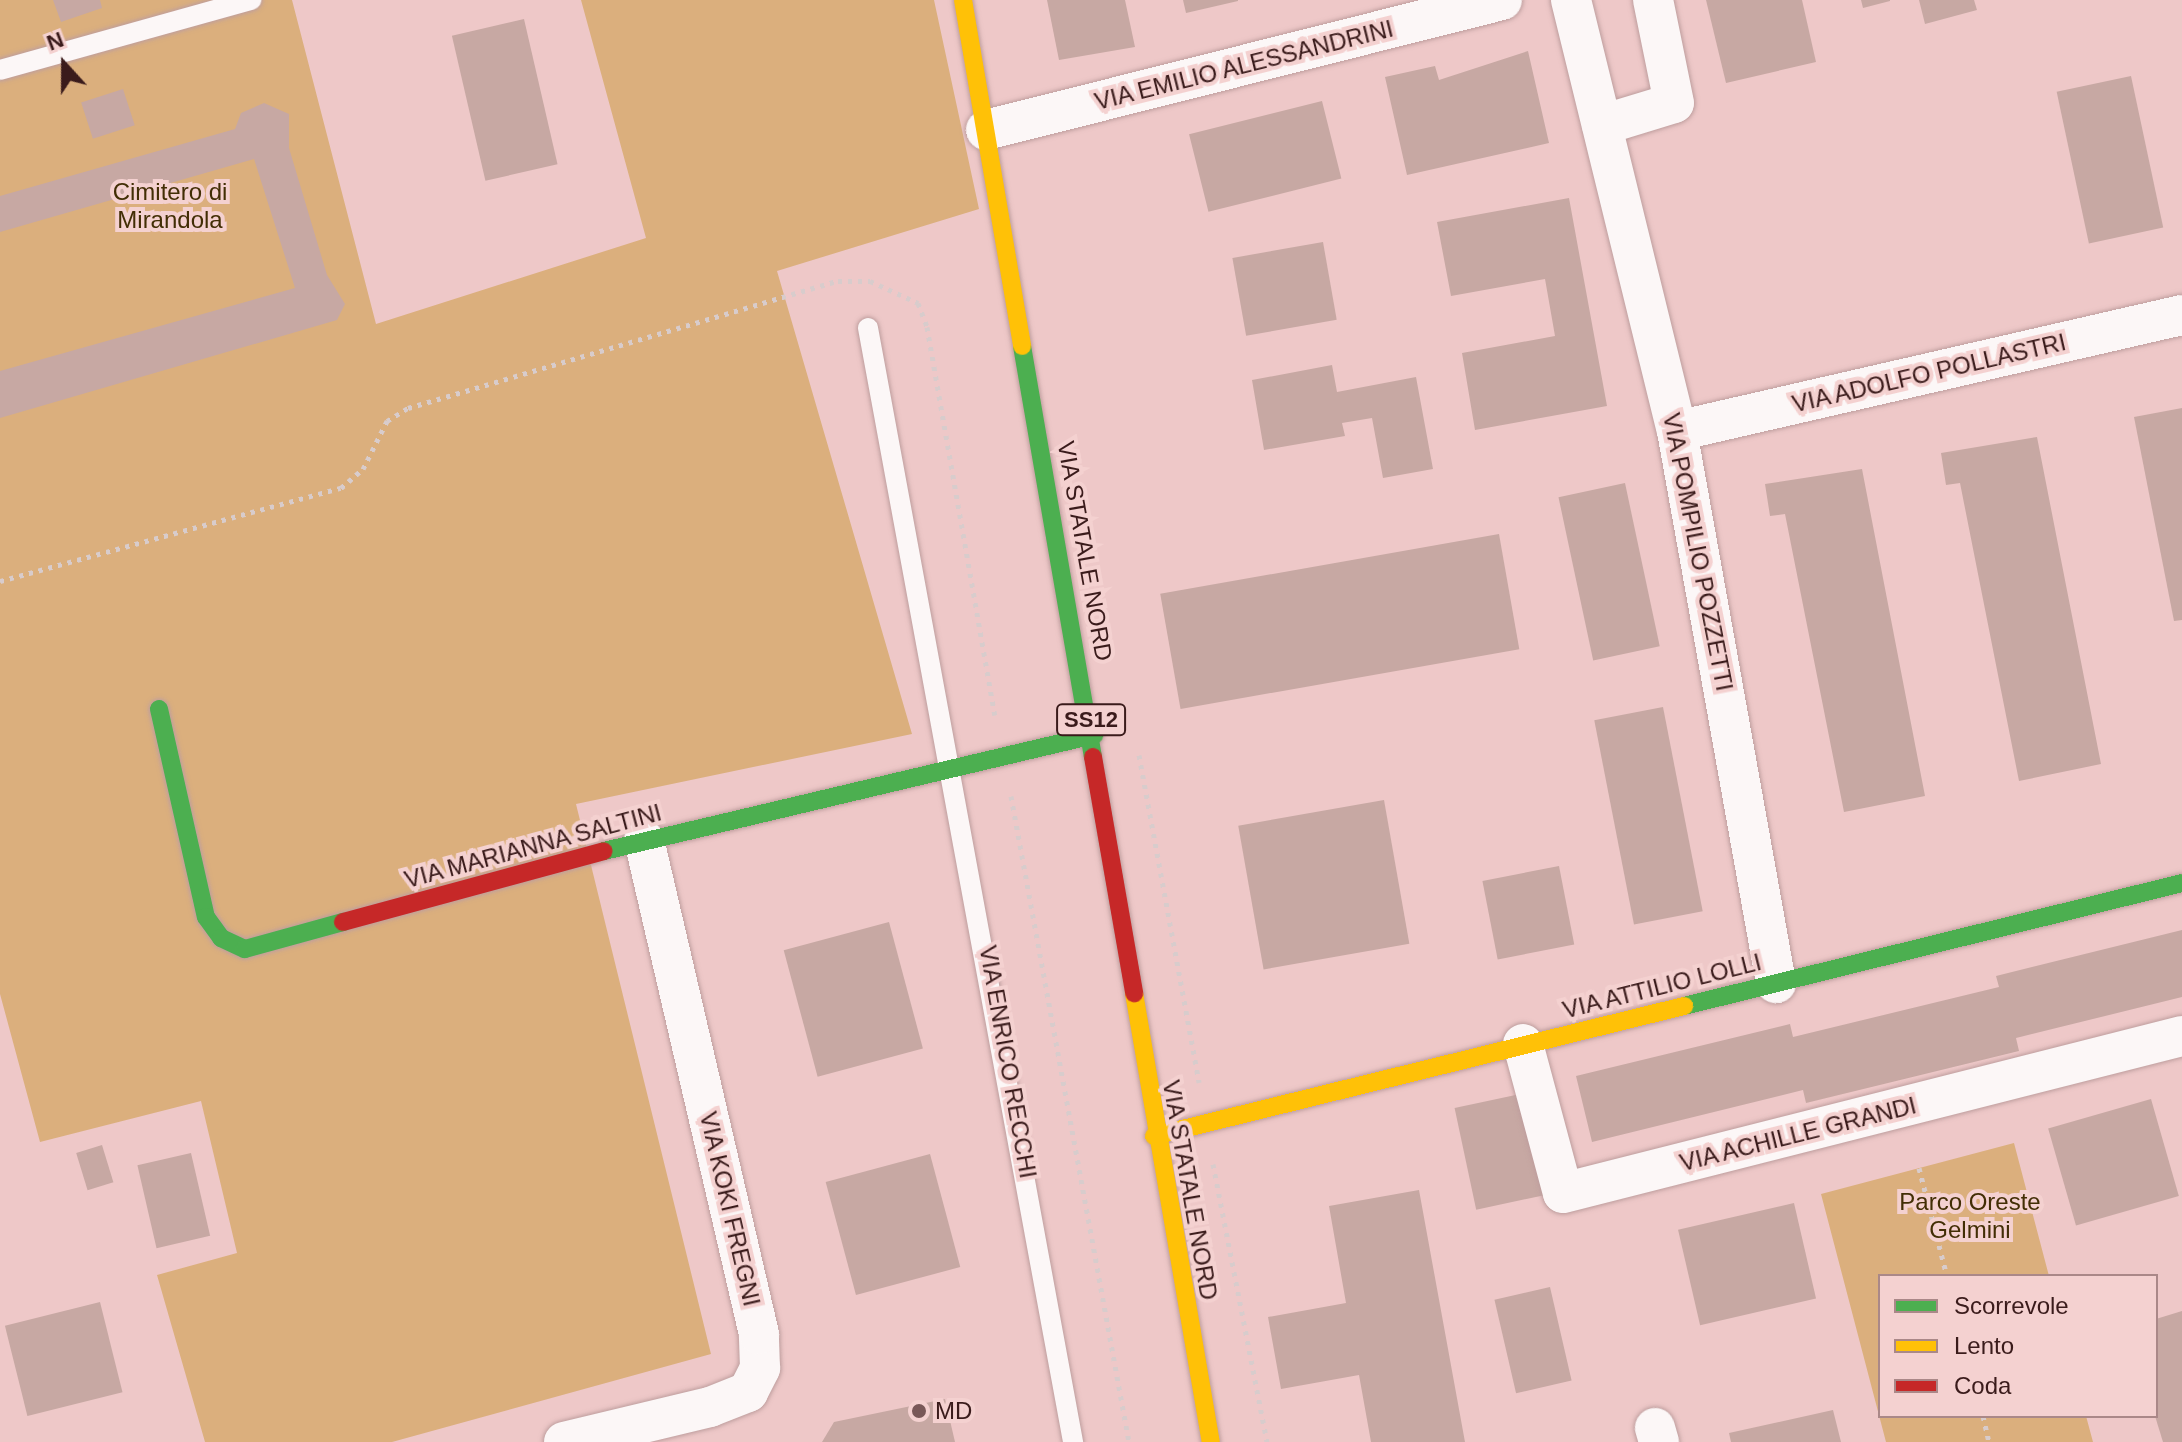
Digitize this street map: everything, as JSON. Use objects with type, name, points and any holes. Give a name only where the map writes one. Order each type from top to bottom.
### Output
[{"type":"street","name":"VIA STATALE NORD","points":[[963,0],[1094,735],[1154,1136],[1211,1442]]},
{"type":"street","name":"VIA EMILIO ALESSANDRINI","points":[[986,130],[1502,0]]},
{"type":"street","points":[[1571,0],[1602,125],[1674,103],[1653,0]]},
{"type":"street","name":"VIA POMPILIO POZZETTI","points":[[1602,125],[1677,431],[1776,983]]},
{"type":"street","name":"VIA ADOLFO POLLASTRI","points":[[1677,431],[2182,315]]},
{"type":"street","name":"VIA MARIANNA SALTINI","points":[[159,709],[206,917],[221,938],[245,949],[644,840],[1094,735]]},
{"type":"street","name":"VIA KOKI FREGNI","points":[[564,1442],[710,1407],[748,1392],[760,1368],[759,1334],[644,840]]},
{"type":"street","name":"VIA ATTILIO LOLLI","points":[[1154,1136],[2182,883]]},
{"type":"street","name":"VIA ACHILLE GRANDI","points":[[1523,1044],[1563,1193],[2182,1036]]},
{"type":"lane","points":[[0,70],[251,0]]},
{"type":"lane","name":"VIA ENRICO RECCHI","points":[[868,328],[955,768],[1073,1442]]},
{"type":"path","points":[[0,581],[341,488],[363,469],[387,421],[408,408],[838,281],[870,281],[918,303],[927,327],[1129,1442]]},
{"type":"path","points":[[1919,1168],[1946,1274]]},
{"type":"path","points":[[1983,1418],[1989,1442]]},
{"type":"green space","name":"Cimitero di Mirandola","points":[[0,0],[292,0],[376,324],[646,238],[581,0],[934,0],[979,209],[777,271],[912,734],[576,804],[711,1354],[392,1442],[205,1442],[157,1275],[237,1253],[201,1101],[40,1142],[0,994]]},
{"type":"green space","name":"Parco Oreste Gelmini","points":[[2014,1143],[2048,1274],[1878,1274],[1878,1411],[1821,1194]]},
{"type":"green space","name":"Parco Oreste Gelmini","points":[[1880,1418],[2087,1418],[2093,1442],[1886,1442]]},
{"type":"building","points":[[53,0],[100,0],[102,8],[61,22]]},
{"type":"building","points":[[1047,0],[1125,0],[1135,47],[1059,60]]},
{"type":"building","points":[[1183,0],[1238,0],[1238,1],[1186,13]]},
{"type":"building","points":[[1706,0],[1802,0],[1816,62],[1726,83]]},
{"type":"building","points":[[1861,0],[1890,0],[1890,1],[1863,8]]},
{"type":"building","points":[[1919,0],[1974,0],[1977,10],[1925,24]]},
{"type":"building","points":[[524,19],[558,164],[485,181],[452,36]]},
{"type":"building","points":[[1528,51],[1549,143],[1407,175],[1385,77],[1435,66],[1439,80]]},
{"type":"building","points":[[2131,76],[2163,228],[2089,243],[2057,92]]},
{"type":"building","points":[[123,89],[135,125],[93,139],[81,103]]},
{"type":"building","points":[[1322,101],[1341,179],[1208,212],[1189,134]]},
{"type":"building","points":[[264,103],[289,114],[289,148],[327,275],[345,304],[337,320],[0,418],[0,371],[295,288],[254,159],[0,232],[0,196],[235,129],[241,113]]},
{"type":"building","points":[[1569,198],[1607,406],[1475,430],[1462,353],[1555,336],[1545,279],[1451,296],[1437,222]]},
{"type":"building","points":[[1323,242],[1337,320],[1246,336],[1232,258]]},
{"type":"building","points":[[1332,365],[1337,392],[1416,377],[1433,469],[1383,478],[1372,418],[1342,423],[1345,436],[1264,450],[1252,380]]},
{"type":"building","points":[[2182,408],[2182,620],[2174,621],[2134,417]]},
{"type":"building","points":[[2037,437],[2101,764],[2019,781],[1960,483],[1946,485],[1941,453]]},
{"type":"building","points":[[1862,469],[1925,796],[1844,812],[1785,514],[1770,516],[1765,484]]},
{"type":"building","points":[[1625,483],[1660,646],[1593,660],[1558,497]]},
{"type":"building","points":[[1499,534],[1519,649],[1181,709],[1160,594]]},
{"type":"building","points":[[1663,707],[1703,911],[1634,925],[1594,720]]},
{"type":"building","points":[[1384,800],[1409,944],[1264,969],[1238,826]]},
{"type":"building","points":[[1559,866],[1574,945],[1498,959],[1482,881]]},
{"type":"building","points":[[889,922],[923,1049],[818,1077],[784,950]]},
{"type":"building","points":[[2182,930],[2182,997],[2016,1038],[2019,1051],[1806,1103],[1803,1090],[1592,1142],[1576,1076],[1790,1024],[1793,1037],[1999,987],[1996,976]]},
{"type":"building","points":[[1525,1093],[1547,1195],[1476,1210],[1455,1108]]},
{"type":"building","points":[[2151,1099],[2179,1196],[2076,1226],[2048,1128]]},
{"type":"building","points":[[102,1145],[113,1182],[88,1190],[76,1153]]},
{"type":"building","points":[[191,1153],[210,1236],[157,1248],[137,1165]]},
{"type":"building","points":[[930,1154],[960,1267],[856,1295],[826,1182]]},
{"type":"building","points":[[1419,1190],[1465,1442],[1371,1442],[1359,1375],[1281,1389],[1268,1317],[1346,1303],[1329,1206]]},
{"type":"building","points":[[1794,1203],[1816,1298],[1700,1325],[1678,1230]]},
{"type":"building","points":[[1550,1287],[1572,1381],[1516,1393],[1494,1300]]},
{"type":"building","points":[[100,1302],[122,1392],[27,1416],[5,1326]]},
{"type":"building","points":[[2182,1311],[2182,1442],[2163,1442],[2156,1418],[2158,1318]]},
{"type":"building","name":"MD","points":[[945,1399],[955,1442],[822,1442],[834,1422]]},
{"type":"building","points":[[1833,1410],[1841,1442],[1731,1442],[1729,1433]]},
{"type":"traffic: fast","points":[[1022,346],[1093,757]]},
{"type":"traffic: fast","points":[[159,709],[206,917],[221,938],[245,949],[343,922]]},
{"type":"traffic: fast","points":[[604,851],[1094,735]]},
{"type":"traffic: fast","points":[[1684,1006],[2182,883]]},
{"type":"traffic: slow","points":[[963,0],[1022,346]]},
{"type":"traffic: slow","points":[[1134,993],[1211,1442]]},
{"type":"traffic: slow","points":[[1154,1136],[1684,1006]]},
{"type":"traffic: jam","points":[[1093,757],[1134,993]]},
{"type":"traffic: jam","points":[[343,922],[604,851]]},
{"type":"place","name":"MD","points":[[919,1411]]}]
